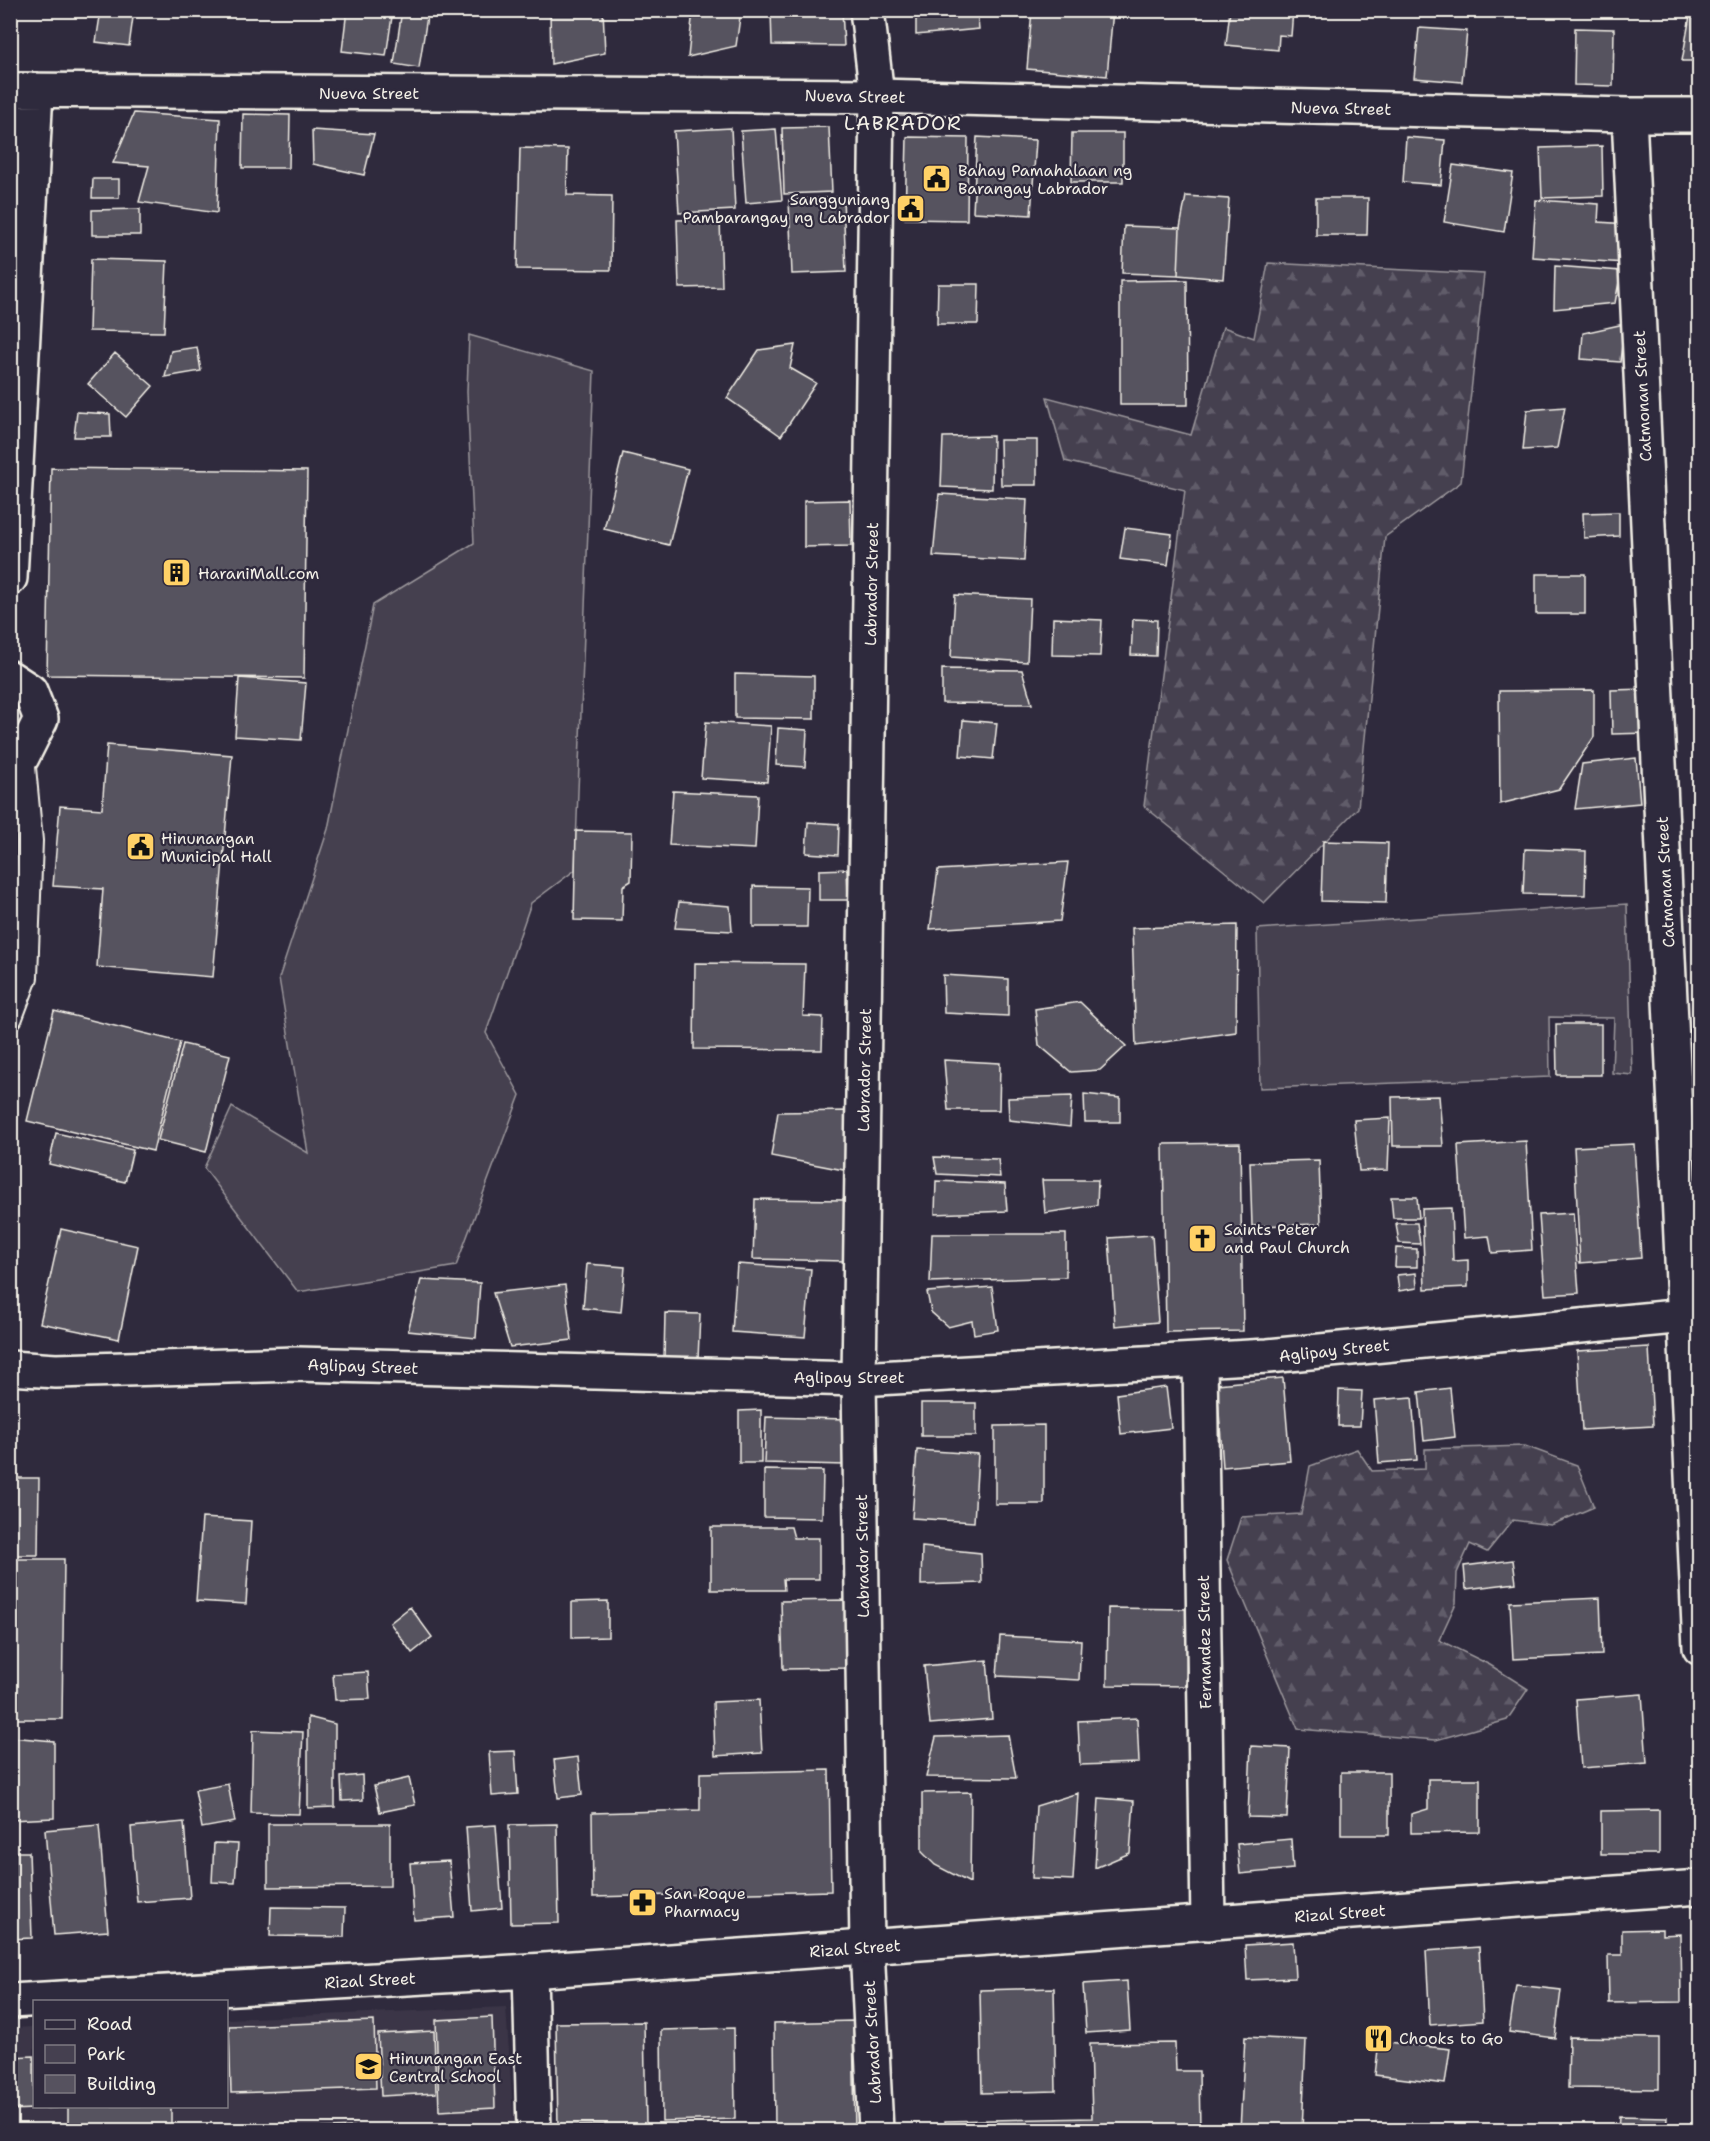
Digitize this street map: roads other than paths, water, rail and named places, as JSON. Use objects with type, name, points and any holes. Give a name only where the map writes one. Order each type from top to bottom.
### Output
[{"type":"street","name":"Labrador Street","points":[[867,10],[878,96],[859,1379],[867,1947],[876,2130]]},
{"type":"street","name":"Nueva Street","points":[[23,90],[878,96],[1700,115]]},
{"type":"street","points":[[10,578],[23,90]]},
{"type":"street","name":"Catmonan Street","points":[[1629,115],[1700,1648]]},
{"type":"street","points":[[10,678],[30,691],[41,719],[16,758]]},
{"type":"street","name":"Aglipay Street","points":[[10,1368],[56,1371],[297,1364],[859,1379],[1200,1361],[1685,1316]]},
{"type":"street","name":"Fernandez Street","points":[[1200,1361],[1208,1923]]},
{"type":"street","name":"Rizal Street","points":[[10,2001],[530,1971],[1700,1887]]},
{"type":"street","points":[[530,1971],[534,2130]]},
{"type":"lane","points":[[10,1017],[25,977],[30,841],[16,758]]},
{"type":"place","name":"Bahay Pamahalaan ng Barangay Labrador","points":[[937,179]]},
{"type":"place","name":"Sangguniang Pambarangay ng Labrador","points":[[911,208]]},
{"type":"place","name":"HaraniMall.com","points":[[177,573]]},
{"type":"place","name":"Hinunangan Municipal Hall","points":[[140,847]]},
{"type":"place","name":"Saints Peter and Paul Church","points":[[1203,1238]]},
{"type":"place","name":"San Roque Pharmacy","points":[[643,1902]]},
{"type":"place","name":"Chooks to Go","points":[[1378,2038]]},
{"type":"place","name":"Hinunangan East Central School","points":[[368,2067]]},
{"type":"district","name":"LABRADOR","points":[[903,123]]}]
